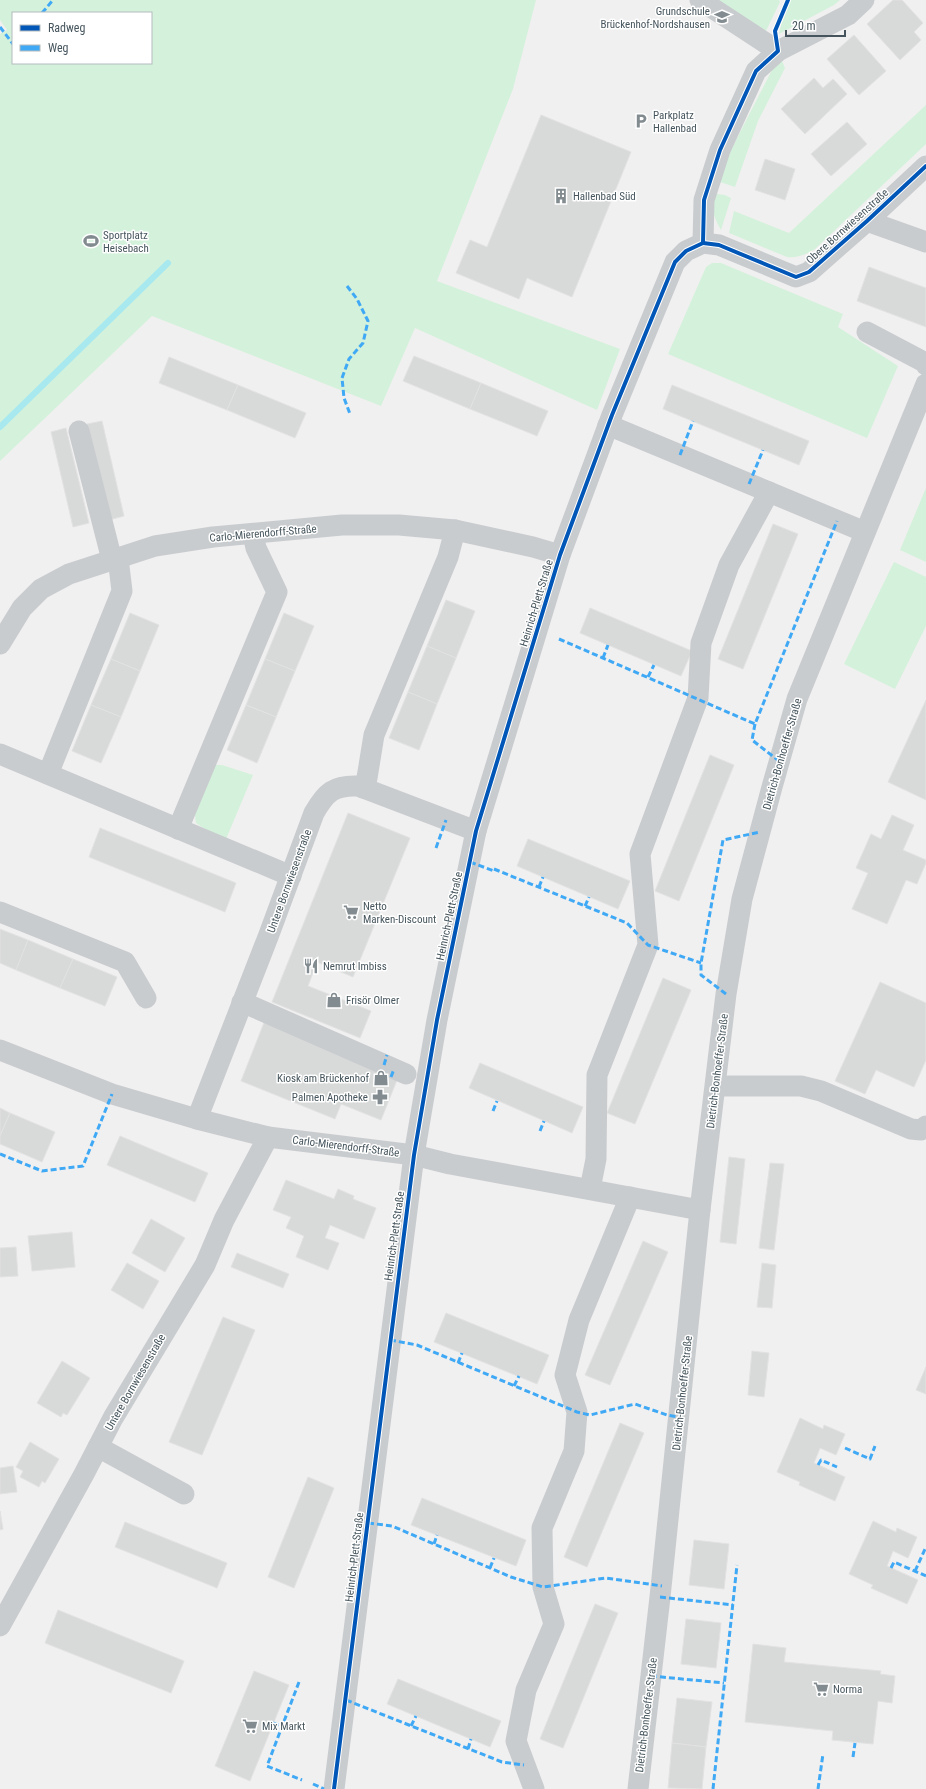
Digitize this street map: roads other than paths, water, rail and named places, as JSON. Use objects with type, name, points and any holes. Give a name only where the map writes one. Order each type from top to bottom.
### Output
[{"type":"street","points":[[700,0],[778,51]]},
{"type":"street","points":[[703,243],[704,200],[720,150],[756,71],[778,51],[848,15],[864,0]]},
{"type":"street","name":"Obere Bornwiesenstraße","points":[[703,243],[719,245],[796,277],[809,272],[926,166]]},
{"type":"street","points":[[867,221],[926,242]]},
{"type":"street","name":"Heinrich-Plett-Straße","points":[[334,1789],[414,1155],[437,1020],[476,831],[560,555],[608,425],[675,262],[686,251],[703,243]]},
{"type":"street","points":[[867,332],[926,363],[926,365]]},
{"type":"street","name":"Dietrich-Bonhoeffer-Straße","points":[[638,1789],[660,1597],[700,1210],[726,994],[742,899],[797,699],[926,384]]},
{"type":"street","points":[[608,425],[865,532]]},
{"type":"street","points":[[48,774],[122,591],[115,559],[79,431]]},
{"type":"street","points":[[590,1190],[596,1159],[597,1075],[648,946],[640,854],[698,698],[701,643],[729,565],[769,492]]},
{"type":"street","name":"Carlo-Mierendorff-Straße","points":[[0,644],[22,608],[41,589],[69,574],[155,546],[213,537],[342,525],[399,525],[455,530],[533,547],[560,555]]},
{"type":"street","points":[[363,788],[374,735],[448,557],[455,530]]},
{"type":"street","points":[[178,829],[277,592],[256,548],[253,534]]},
{"type":"street","points":[[0,754],[290,876]]},
{"type":"street","name":"Untere Bornwiesenstraße","points":[[197,1119],[314,813],[323,798],[333,790],[343,785],[363,788],[476,831]]},
{"type":"street","points":[[0,912],[125,962],[146,998]]},
{"type":"street","points":[[242,1002],[406,1074]]},
{"type":"street","name":"Carlo-Mierendorff-Straße","points":[[0,1050],[112,1094],[197,1119],[268,1137],[414,1155],[450,1164],[700,1210]]},
{"type":"street","points":[[716,1086],[801,1086],[821,1091],[912,1129],[921,1130],[926,1126]]},
{"type":"street","name":"Untere Bornwiesenstraße","points":[[0,1626],[117,1412],[205,1265],[224,1220],[268,1137]]},
{"type":"street","points":[[534,1789],[516,1741],[526,1690],[554,1624],[543,1587],[542,1528],[574,1451],[577,1412],[565,1375],[579,1320],[630,1197]]},
{"type":"street","points":[[98,1447],[184,1494]]},
{"type":"waterway","points":[[0,427],[168,263]]},
{"type":"place","name":"Grundschule Brückenhof-Nordshausen","points":[[722,17]]},
{"type":"place","name":"Parkplatz Hallenbad","points":[[641,121]]},
{"type":"place","name":"Hallenbad Süd","points":[[561,196]]},
{"type":"place","name":"Sportplatz Heisebach","points":[[91,241]]},
{"type":"place","name":"Netto Marken-Discount","points":[[351,912]]},
{"type":"place","name":"Nemrut Imbiss","points":[[311,966]]},
{"type":"place","name":"Frisör Olmer","points":[[334,1000]]},
{"type":"place","name":"Kiosk am Brückenhof","points":[[381,1078]]},
{"type":"place","name":"Palmen Apotheke","points":[[380,1097]]},
{"type":"place","name":"Norma","points":[[821,1689]]},
{"type":"place","name":"Mix Markt","points":[[250,1726]]}]
